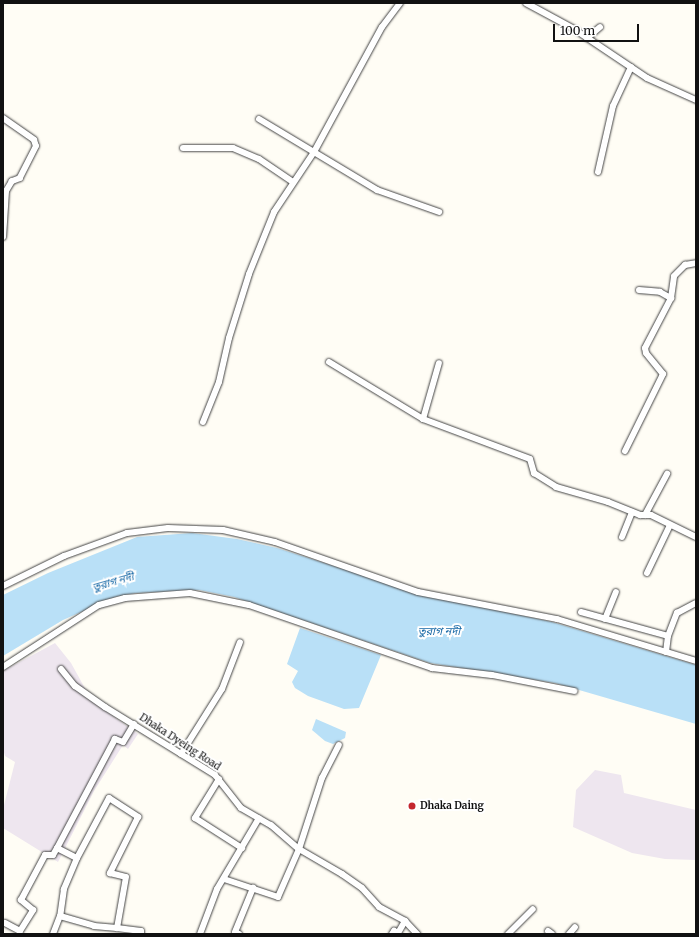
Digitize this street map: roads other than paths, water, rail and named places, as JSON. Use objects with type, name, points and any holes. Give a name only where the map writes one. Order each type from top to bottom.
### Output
[{"type":"street","points":[[203,422],[219,382],[228,338],[260,244],[274,212],[314,152],[382,27],[400,3]]},
{"type":"street","points":[[526,3],[587,38],[647,78],[696,100]]},
{"type":"street","points":[[587,38],[600,27]]},
{"type":"street","points":[[598,172],[613,106],[631,67]]},
{"type":"street","points":[[3,118],[34,140],[36,146],[20,178],[12,181],[6,191],[3,238]]},
{"type":"street","points":[[258,119],[377,190],[439,212]]},
{"type":"street","points":[[183,148],[233,148],[259,159],[293,182]]},
{"type":"street","points":[[625,451],[662,374],[645,351],[671,298],[674,276],[685,265],[696,263]]},
{"type":"street","points":[[638,290],[660,292],[671,298]]},
{"type":"street","points":[[329,362],[423,419],[530,459],[534,473],[556,487],[608,502],[632,512],[651,515],[696,537]]},
{"type":"street","points":[[423,419],[439,363]]},
{"type":"street","points":[[645,515],[668,474]]},
{"type":"street","points":[[622,537],[632,512]]},
{"type":"street","points":[[647,573],[670,525]]},
{"type":"street","points":[[3,586],[64,556],[127,533],[168,528],[223,530],[275,542],[418,592],[557,619],[696,661]]},
{"type":"street","points":[[605,619],[616,592]]},
{"type":"street","points":[[3,667],[99,605],[125,598],[190,593],[249,605],[432,668],[492,675],[574,691]]},
{"type":"street","points":[[666,652],[668,636],[677,613],[696,603]]},
{"type":"street","points":[[581,612],[668,636]]},
{"type":"street","points":[[181,754],[222,689],[240,642]]},
{"type":"street","name":"Dhaka Dyeing Road","points":[[61,669],[75,686],[219,779],[241,808],[259,818],[299,849],[342,874],[362,888],[379,907],[405,921],[417,934]]},
{"type":"street","points":[[6,923],[20,932],[33,910],[21,900],[45,855],[53,855],[115,739],[123,742],[134,724]]},
{"type":"street","points":[[224,879],[278,897],[299,849],[322,778],[339,745]]},
{"type":"street","points":[[219,779],[195,818],[242,848]]},
{"type":"street","points":[[54,934],[60,916],[64,889],[77,858],[109,798],[138,817],[110,873],[126,877],[117,928]]},
{"type":"street","points":[[200,934],[217,888],[224,879],[259,818]]},
{"type":"street","points":[[57,848],[77,858]]},
{"type":"street","points":[[239,934],[235,932],[253,888]]},
{"type":"street","points":[[508,934],[533,909]]},
{"type":"street","points":[[60,916],[94,926],[141,931],[141,934]]},
{"type":"street","points":[[392,934],[394,931],[398,933],[405,921]]},
{"type":"street","points":[[569,934],[575,927]]},
{"type":"water","name":"তুরাগ নদী","points":[[192,533],[237,539],[277,548],[422,594],[552,622],[696,665],[696,724],[555,683],[430,663],[234,597],[199,590],[136,593],[115,597],[63,620],[3,656],[3,595],[48,573],[137,537]]},
{"type":"water","points":[[300,628],[381,655],[359,708],[344,709],[308,696],[295,688],[292,682],[298,671],[287,664]]},
{"type":"water","points":[[316,719],[346,732],[345,738],[333,744],[325,741],[312,730]]},
{"type":"place","name":"Dhaka Daing","points":[[412,806]]}]
